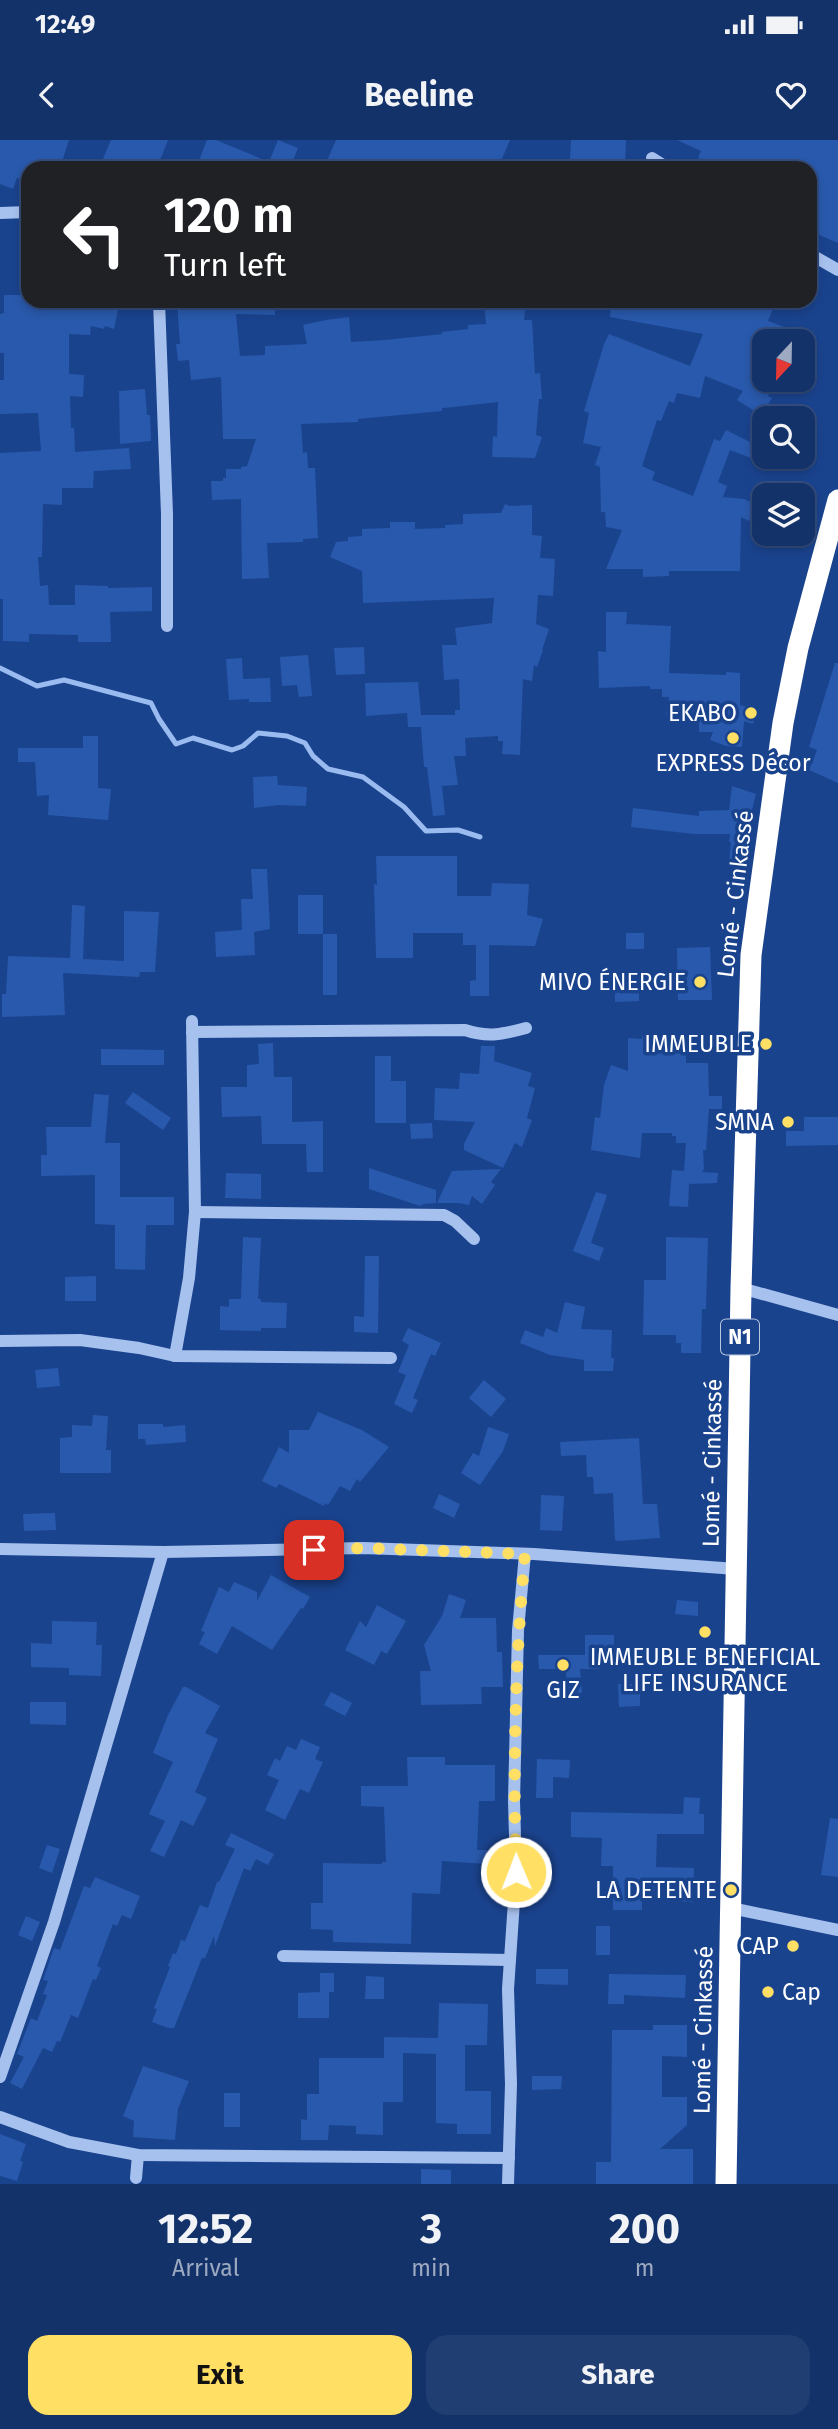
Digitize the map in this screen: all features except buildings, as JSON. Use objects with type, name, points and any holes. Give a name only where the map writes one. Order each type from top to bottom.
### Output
[{"type":"highway","name":"Lomé - Cinkassé","points":[[726,2184],[741,1288],[751,954],[756,902],[783,723],[798,648],[838,500]]},
{"type":"street","points":[[652,158],[657,161]]},
{"type":"street","points":[[0,213],[21,212]]},
{"type":"street","points":[[817,258],[838,270]]},
{"type":"street","points":[[159,308],[167,514],[167,626]]},
{"type":"street","points":[[174,1356],[189,1278],[195,1212],[192,1027],[465,1030],[480,1036],[498,1036],[526,1028]]},
{"type":"street","points":[[195,1212],[444,1215],[455,1221],[474,1239]]},
{"type":"street","points":[[741,1288],[838,1315]]},
{"type":"street","points":[[0,1341],[80,1340],[174,1356],[391,1357]]},
{"type":"street","points":[[0,1549],[163,1552],[363,1548],[525,1554],[736,1569]]},
{"type":"street","points":[[0,2077],[58,1910],[163,1552]]},
{"type":"street","points":[[508,2184],[511,2084],[508,1989],[516,1872],[514,1801],[518,1643],[525,1554]]},
{"type":"street","points":[[731,1908],[838,1930]]},
{"type":"street","points":[[283,1956],[510,1960]]},
{"type":"street","points":[[0,2117],[69,2142],[138,2155],[509,2158]]},
{"type":"street","points":[[136,2178],[138,2155]]},
{"type":"waterway","points":[[0,668],[37,686],[64,680],[151,703],[176,744],[193,738],[232,750],[243,746],[258,733],[287,736],[305,743],[313,756],[328,769],[363,777],[404,807],[426,831],[458,830],[480,837]]},
{"type":"place","name":"EKABO","points":[[751,713]]},
{"type":"place","name":"EXPRESS Décor","points":[[733,738]]},
{"type":"place","name":"MIVO ÉNERGIE","points":[[700,982]]},
{"type":"place","name":"IMMEUBLE","points":[[766,1044]]},
{"type":"place","name":"SMNA","points":[[788,1122]]},
{"type":"place","name":"IMMEUBLE BENEFICIAL LIFE INSURANCE","points":[[705,1632]]},
{"type":"place","name":"GIZ","points":[[563,1665]]},
{"type":"place","name":"LA DETENTE","points":[[731,1890]]},
{"type":"place","name":"CAP","points":[[793,1946]]},
{"type":"place","name":"Cap","points":[[768,1992]]},
{"type":"route","points":[[314,1550],[363,1548],[525,1554],[518,1630],[514,1801],[516,1872]]}]
